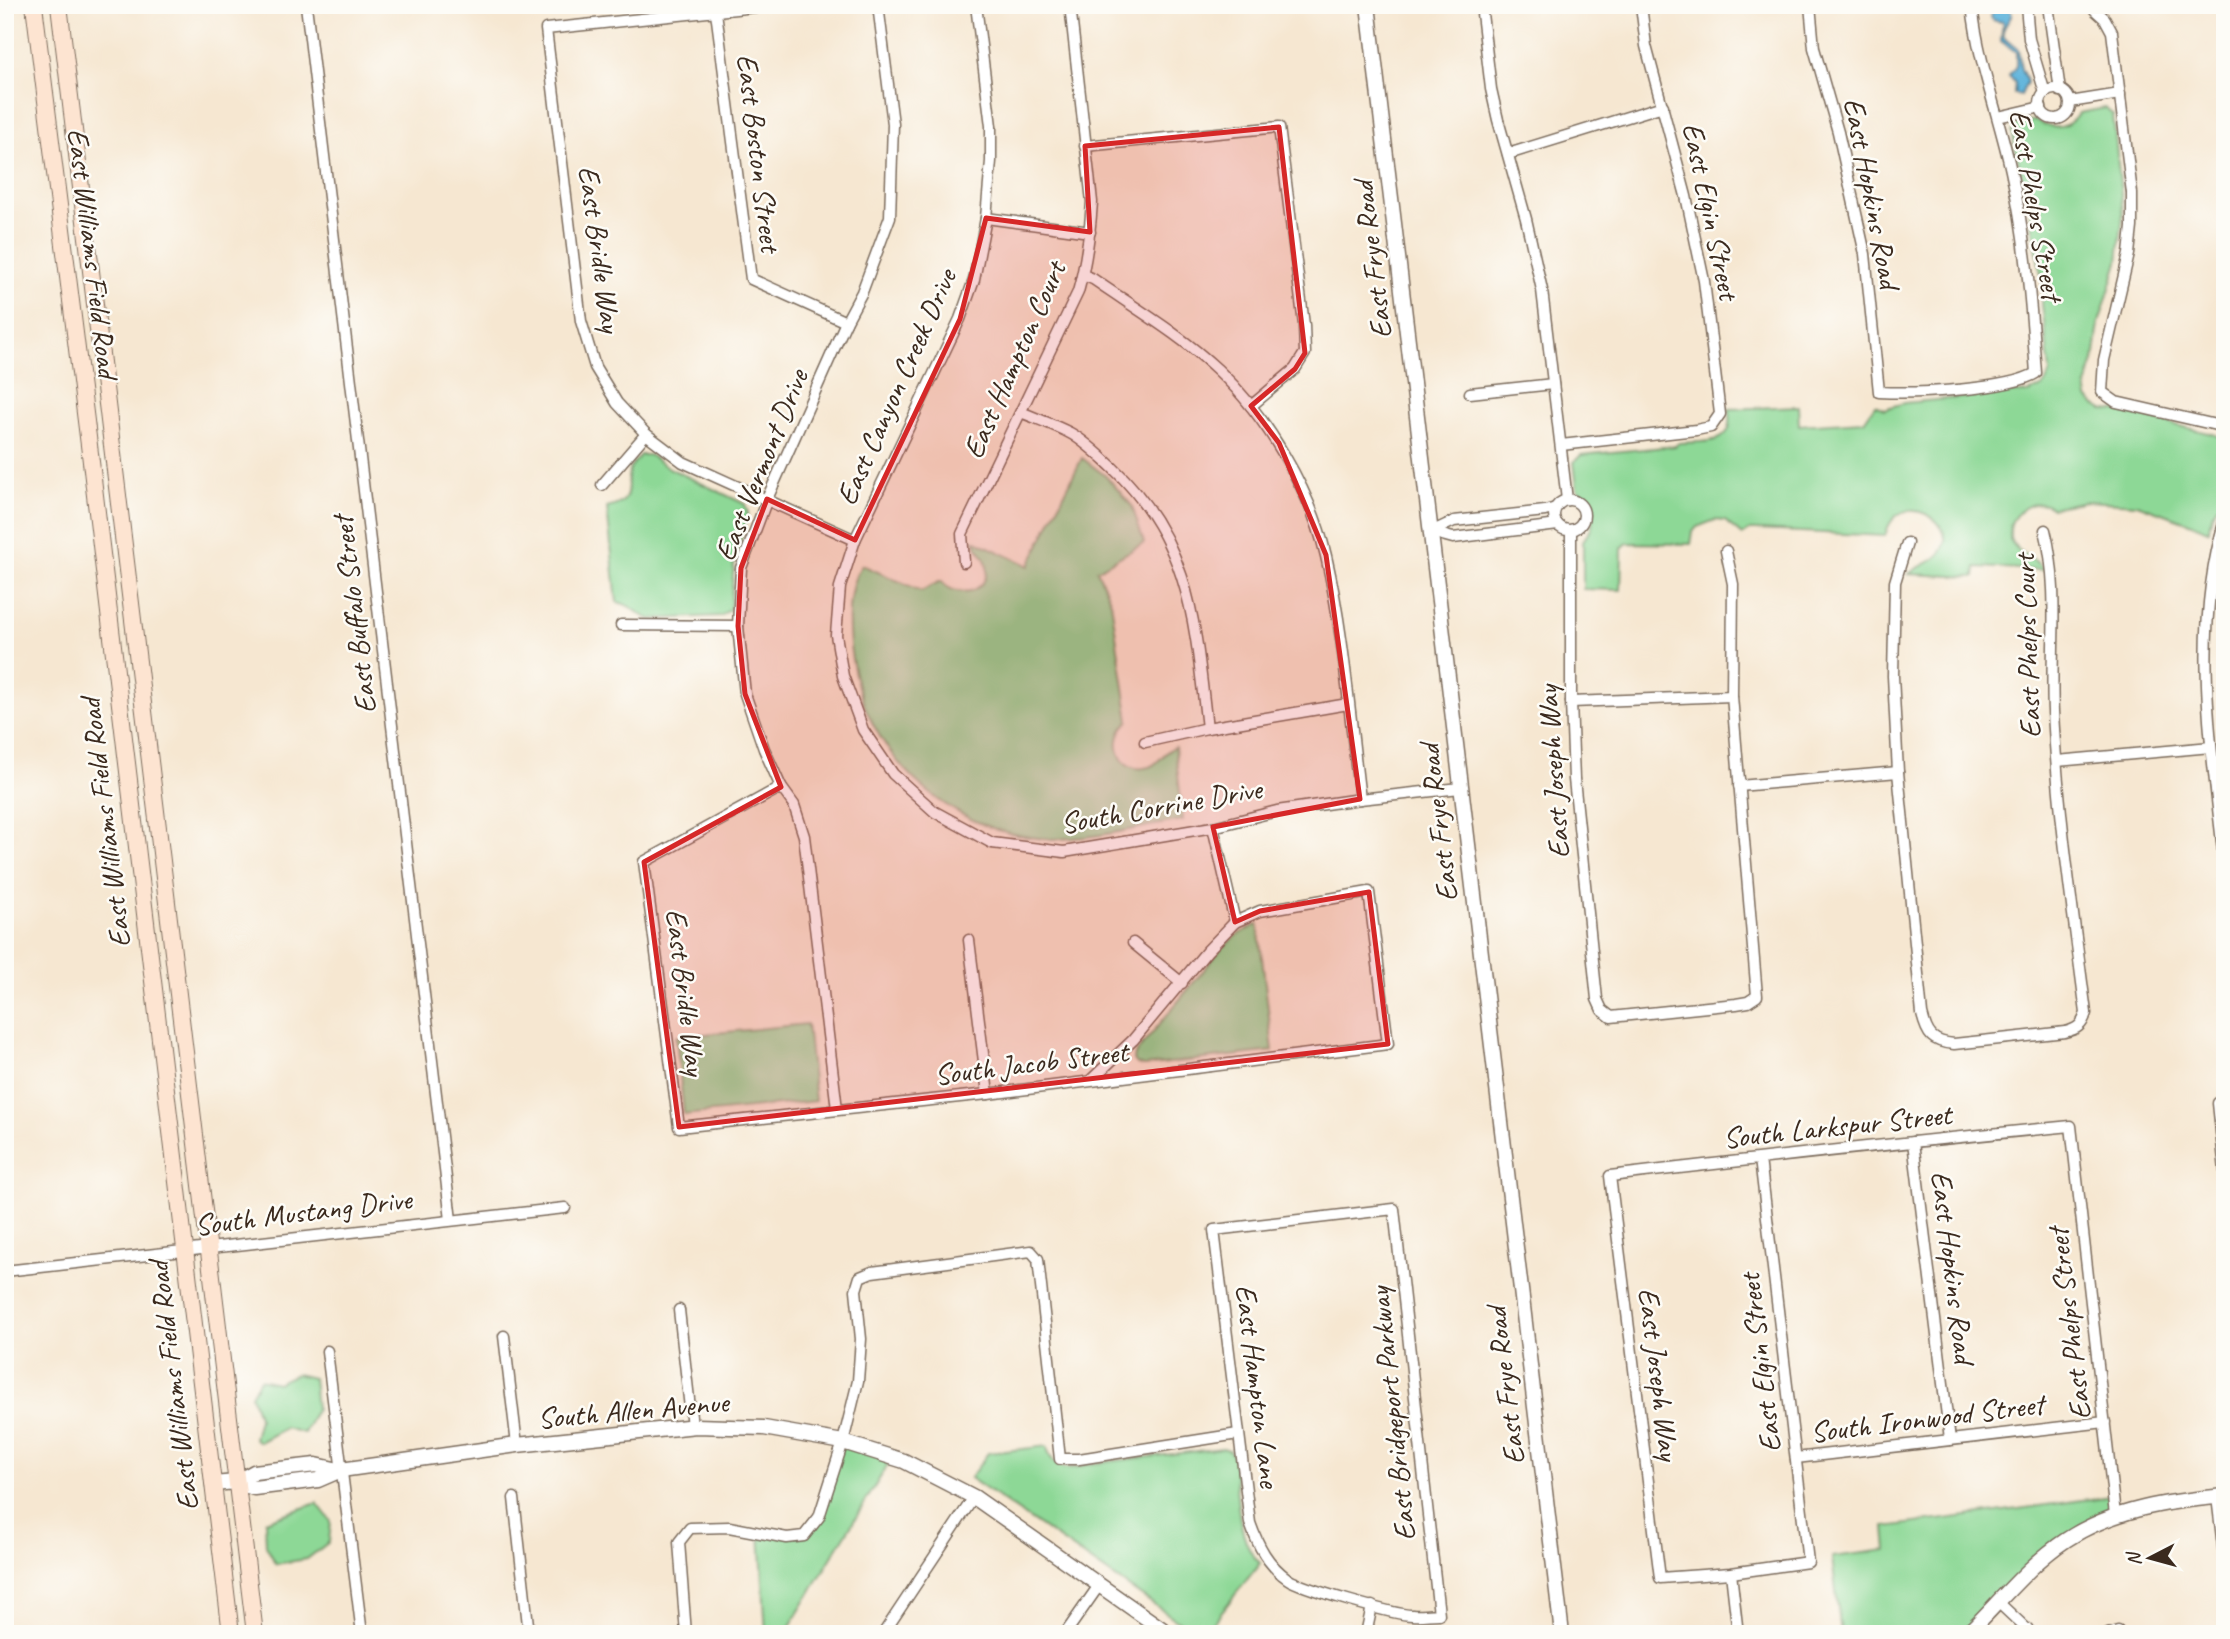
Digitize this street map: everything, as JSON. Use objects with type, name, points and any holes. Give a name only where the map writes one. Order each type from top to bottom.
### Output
[{"type":"main road","name":"East Williams Field Road","points":[[34,5],[230,1634]]},
{"type":"main road","name":"East Williams Field Road","points":[[59,5],[255,1634]]},
{"type":"street","name":"East Buffalo Street","points":[[306,5],[451,1220]]},
{"type":"street","points":[[716,12],[774,5]]},
{"type":"street","name":"East Vermont Drive","points":[[837,1110],[804,836],[794,805],[781,787],[764,749],[745,694],[738,625],[741,568],[767,499],[862,292],[890,217],[893,124],[878,5]]},
{"type":"street","name":"East Canyon Creek Drive","points":[[893,774],[863,730],[843,676],[836,635],[840,587],[855,540],[960,319],[974,280],[986,218],[991,160],[991,125],[976,5]]},
{"type":"street","name":"East Hampton Court","points":[[964,562],[962,534],[1083,275],[1092,202],[1070,5]]},
{"type":"street","name":"East Frye Road","points":[[1368,5],[1562,1634]]},
{"type":"street","name":"East Joseph Way","points":[[1481,5],[1491,89],[1542,290],[1567,500],[1579,504],[1584,515],[1579,526],[1571,530],[1574,779],[1597,999],[1602,1010],[1611,1017],[1737,1004],[1748,1002],[1757,996],[1739,786]]},
{"type":"street","name":"East Elgin Street","points":[[1561,445],[1696,430],[1712,426],[1720,414],[1704,281],[1646,46],[1641,5]]},
{"type":"street","name":"East Hopkins Road","points":[[1810,5],[1814,48],[1838,132],[1864,254],[1879,392],[1905,393],[2013,383],[2035,373]]},
{"type":"street","name":"East Phelps Street","points":[[1972,5],[1984,71],[2012,174],[2030,298],[2035,373]]},
{"type":"street","points":[[2026,5],[2029,39],[2045,93]]},
{"type":"street","points":[[2048,5],[2060,90]]},
{"type":"street","points":[[2095,10],[2105,19],[2112,32],[2132,194],[2132,227],[2127,265],[2104,360],[2102,392],[2116,402],[2216,425],[2225,424]]},
{"type":"street","name":"East Bridle Way","points":[[716,12],[546,29],[581,321],[595,367],[617,403],[646,434],[683,462],[855,540]]},
{"type":"street","name":"East Boston Street","points":[[716,12],[751,279],[846,322]]},
{"type":"street","points":[[2060,90],[2067,95],[2070,102],[2066,115],[2058,119],[2049,118],[2041,107],[2041,100],[2045,93],[2060,90]]},
{"type":"street","points":[[2070,102],[2120,94]]},
{"type":"street","points":[[1508,154],[1663,107]]},
{"type":"street","points":[[1998,117],[2041,107]]},
{"type":"street","points":[[1086,146],[1279,127],[1304,325],[1305,353],[1295,369],[1251,406]]},
{"type":"street","points":[[986,218],[1090,232]]},
{"type":"street","points":[[1083,275],[1093,279],[1192,348],[1219,370],[1279,443],[1307,501],[1326,555],[1360,799]]},
{"type":"street","points":[[1470,393],[1553,384]]},
{"type":"street","points":[[1021,412],[1072,434],[1107,462],[1133,487],[1162,528],[1182,572],[1194,618],[1207,728]]},
{"type":"street","points":[[602,485],[646,434]]},
{"type":"street","points":[[1431,532],[1454,521],[1556,508],[1567,500]]},
{"type":"street","points":[[1556,508],[1554,516],[1558,525]]},
{"type":"street","points":[[2225,520],[2210,588],[2206,628],[2206,682],[2211,747],[2225,870]]},
{"type":"street","points":[[1431,532],[1453,538],[1558,525],[1571,530]]},
{"type":"street","name":"East Phelps Court","points":[[2045,530],[2054,578],[2053,710],[2057,761]]},
{"type":"street","points":[[1907,543],[1895,582],[1893,676],[1898,772],[1923,1014],[1926,1030],[1932,1038],[1942,1043],[1954,1044],[2065,1032],[2082,1024],[2086,1013],[2057,761],[2211,747]]},
{"type":"street","points":[[1726,551],[1733,584],[1732,696],[1739,786],[1898,772]]},
{"type":"street","points":[[621,625],[738,625]]},
{"type":"street","points":[[1571,702],[1732,696]]},
{"type":"street","points":[[1144,742],[1207,728],[1348,704]]},
{"type":"street","name":"South Corrine Drive","points":[[893,774],[935,812],[992,843],[1064,852],[1213,827],[1277,811],[1460,788]]},
{"type":"street","name":"East Bridle Way","points":[[679,1127],[644,862],[781,787]]},
{"type":"street","points":[[1090,1080],[1133,1040],[1207,951],[1235,922],[1213,827]]},
{"type":"street","name":"South Jacob Street","points":[[679,1127],[988,1094],[1388,1044],[1369,892],[1260,911],[1235,922]]},
{"type":"street","points":[[969,940],[988,1094]]},
{"type":"street","points":[[1133,943],[1182,983]]},
{"type":"street","points":[[2221,1102],[2225,1171]]},
{"type":"street","name":"East Phelps Street","points":[[2071,1126],[2115,1515]]},
{"type":"street","name":"South Larkspur Street","points":[[1610,1176],[2071,1126]]},
{"type":"street","name":"East Hopkins Road","points":[[1913,1142],[1950,1440]]},
{"type":"street","name":"East Elgin Street","points":[[1731,1573],[1808,1562],[1760,1159]]},
{"type":"street","name":"East Joseph Way","points":[[1610,1176],[1660,1578],[1731,1573]]},
{"type":"street","name":"South Mustang Drive","points":[[5,1271],[565,1208]]},
{"type":"street","name":"East Hampton Lane","points":[[1372,1606],[1290,1581],[1272,1565],[1258,1547],[1250,1523],[1214,1230],[1394,1209]]},
{"type":"street","name":"East Bridgeport Parkway","points":[[1372,1606],[1411,1615],[1439,1614],[1394,1209]]},
{"type":"street","points":[[686,1634],[678,1542],[690,1528],[729,1527],[787,1538],[804,1536],[819,1517],[843,1442],[858,1381],[861,1339],[856,1290],[860,1277],[872,1272],[1031,1251],[1038,1259],[1060,1459],[1079,1459],[1238,1434]]},
{"type":"street","points":[[680,1310],[692,1426]]},
{"type":"street","points":[[504,1336],[517,1445]]},
{"type":"street","points":[[327,1351],[362,1634]]},
{"type":"street","name":"South Ironwood Street","points":[[1796,1458],[2105,1422]]},
{"type":"street","name":"South Allen Avenue","points":[[213,1484],[236,1482],[254,1488],[318,1480],[341,1470],[517,1445],[692,1426],[764,1428],[843,1442],[904,1461],[974,1497],[1169,1634]]},
{"type":"street","points":[[883,1634],[974,1497]]},
{"type":"street","points":[[1964,1634],[2066,1540],[2115,1515],[2151,1506],[2221,1497],[2225,1563]]},
{"type":"street","points":[[514,1499],[529,1634]]},
{"type":"street","points":[[1731,1573],[1738,1634]]},
{"type":"street","points":[[1065,1634],[1100,1584]]},
{"type":"street","points":[[1999,1603],[2032,1634]]},
{"type":"street","points":[[1366,1634],[1372,1606]]},
{"type":"highlighted area","points":[[1279,127],[1305,353],[1295,369],[1251,406],[1279,443],[1326,555],[1360,799],[1213,827],[1235,922],[1260,911],[1369,892],[1388,1044],[679,1127],[644,862],[781,787],[745,694],[738,626],[741,568],[767,499],[855,540],[960,319],[986,218],[1090,232],[1085,146]]},
{"type":"green space","points":[[2105,108],[2113,115],[2123,213],[2118,262],[2099,323],[2094,361],[2086,386],[2088,398],[2103,410],[2119,411],[2225,439],[2225,501],[2213,513],[2209,530],[2137,504],[2085,501],[2052,508],[2041,503],[2030,505],[2012,521],[2010,539],[2017,549],[2045,570],[1976,567],[1975,577],[1909,574],[1937,556],[1945,541],[1943,530],[1936,521],[1926,514],[1914,511],[1902,513],[1892,521],[1885,536],[1757,530],[1750,530],[1742,535],[1725,521],[1715,520],[1697,527],[1693,532],[1691,544],[1627,543],[1622,548],[1621,590],[1583,589],[1583,541],[1594,516],[1591,506],[1577,488],[1574,462],[1581,455],[1716,440],[1728,430],[1729,409],[1798,406],[1799,425],[1864,421],[1875,405],[1884,409],[1904,403],[2029,393],[2042,387],[2050,372],[2042,304],[2043,286],[2029,196],[2012,132],[2017,124],[2036,120],[2048,126],[2064,126],[2079,113]]},
{"type":"green space","points":[[640,455],[649,455],[669,468],[745,504],[748,513],[734,565],[730,609],[721,616],[651,619],[617,602],[607,508],[617,505],[626,497],[630,469]]},
{"type":"green space","points":[[1082,458],[1107,477],[1132,506],[1144,543],[1097,570],[1111,602],[1129,721],[1119,737],[1120,754],[1130,766],[1149,767],[1175,747],[1183,820],[1085,837],[1052,839],[1017,835],[984,825],[953,810],[925,790],[901,765],[881,737],[865,707],[855,674],[849,633],[852,589],[862,565],[921,591],[941,581],[961,592],[975,589],[981,585],[987,570],[986,561],[974,540],[1029,566]]},
{"type":"green space","points":[[1258,924],[1273,1051],[1144,1066],[1137,1064],[1134,1060],[1135,1054],[1221,949],[1237,935]]},
{"type":"green space","points":[[807,1024],[815,1101],[684,1115],[676,1037]]},
{"type":"green space","points":[[296,1374],[313,1378],[316,1409],[304,1433],[285,1428],[259,1442],[254,1438],[259,1419],[251,1395],[260,1379],[277,1383]]},
{"type":"green space","points":[[843,1442],[892,1458],[785,1634],[766,1634],[760,1532],[804,1536],[819,1517]]},
{"type":"green space","points":[[1047,1446],[1052,1460],[1067,1468],[1223,1448],[1229,1450],[1234,1458],[1242,1528],[1246,1542],[1260,1563],[1204,1634],[1197,1634],[970,1478],[988,1453]]},
{"type":"green space","points":[[2113,1496],[2115,1515],[2066,1540],[1964,1634],[1841,1634],[1832,1557],[1887,1550],[1885,1527]]},
{"type":"green space","points":[[317,1503],[331,1521],[329,1542],[307,1559],[276,1564],[266,1546],[265,1521]]},
{"type":"water","points":[[2008,5],[2012,15],[2003,34],[2018,49],[2021,69],[2027,82],[2021,95],[2014,94],[2015,83],[2009,76],[2016,66],[2016,52],[2001,41],[2003,22],[1990,17],[1993,9]]}]
